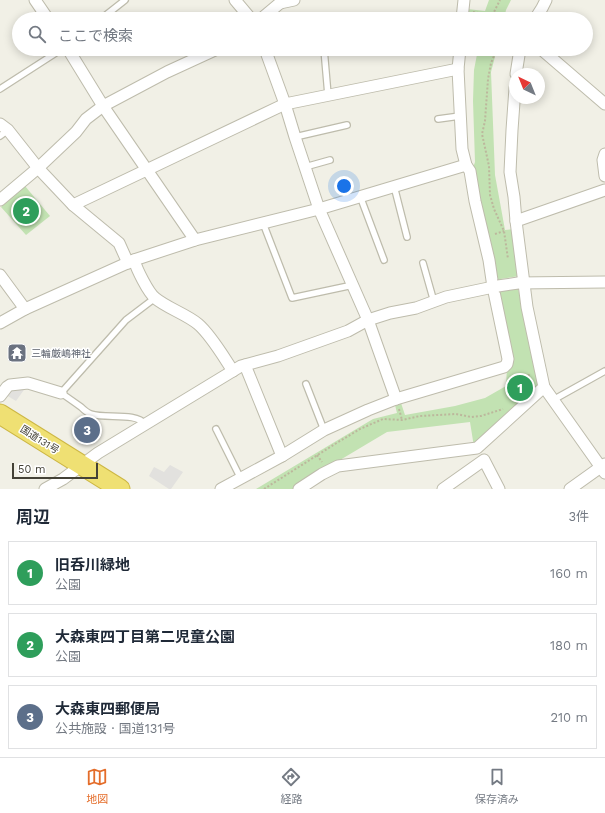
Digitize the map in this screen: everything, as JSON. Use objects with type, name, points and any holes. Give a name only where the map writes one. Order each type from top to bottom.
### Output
[{"type":"highway","name":"国道131号","points":[[0,414],[120,489]]},
{"type":"street","points":[[36,0],[44,12]]},
{"type":"street","points":[[235,0],[245,12]]},
{"type":"street","points":[[269,12],[281,2],[294,0]]},
{"type":"street","points":[[539,12],[546,0]]},
{"type":"street","points":[[72,56],[104,106],[195,240]]},
{"type":"street","points":[[0,200],[38,168],[76,132],[86,118],[104,106],[167,72],[202,56]]},
{"type":"street","points":[[268,56],[285,104],[294,138],[319,209],[368,320],[396,399]]},
{"type":"street","points":[[221,489],[282,456],[324,430],[368,410],[396,399],[504,367],[507,364],[508,358],[495,287],[475,201],[470,171],[466,165],[462,149],[458,69],[459,56]]},
{"type":"street","points":[[517,68],[519,56]]},
{"type":"street","points":[[549,56],[605,104]]},
{"type":"street","points":[[73,205],[285,104],[458,69]]},
{"type":"street","points":[[514,104],[510,172],[514,197],[521,283],[543,389],[553,400],[603,468],[570,489]]},
{"type":"street","points":[[3,130],[73,205],[119,243],[131,262],[136,266],[150,292],[155,298],[197,324],[208,335],[233,371]]},
{"type":"street","points":[[605,154],[603,160],[605,176]]},
{"type":"street","points":[[0,323],[25,309],[131,262],[195,240],[319,209],[466,165]]},
{"type":"street","points":[[516,221],[605,190]]},
{"type":"street","points":[[0,275],[25,309]]},
{"type":"street","points":[[45,489],[63,479],[98,453],[241,366],[278,356],[348,331],[368,320],[390,313],[416,308],[446,297],[521,283],[605,282]]},
{"type":"street","points":[[245,365],[282,456]]},
{"type":"street","points":[[0,396],[6,387],[10,385],[28,383],[61,393]]},
{"type":"street","points":[[300,489],[322,474],[338,466],[477,448],[543,389]]},
{"type":"street","points":[[477,448],[500,489]]},
{"type":"street","points":[[444,489],[484,460]]},
{"type":"lane","points":[[110,12],[125,0]]},
{"type":"lane","points":[[0,89],[51,56]]},
{"type":"lane","points":[[325,56],[328,95]]},
{"type":"lane","points":[[438,119],[460,116]]},
{"type":"lane","points":[[294,138],[347,125]]},
{"type":"lane","points":[[305,166],[330,160]]},
{"type":"lane","points":[[394,186],[408,237]]},
{"type":"lane","points":[[360,196],[384,260]]},
{"type":"lane","points":[[263,223],[292,298],[353,285]]},
{"type":"lane","points":[[423,263],[434,302]]},
{"type":"lane","points":[[146,425],[140,420],[122,416],[101,416],[90,414],[61,393],[126,320],[155,298]]},
{"type":"lane","points":[[553,400],[605,371]]},
{"type":"lane","points":[[306,384],[324,430]]},
{"type":"lane","points":[[216,429],[241,479]]},
{"type":"path","points":[[495,12],[500,0]]},
{"type":"path","points":[[494,56],[488,79],[485,121],[482,134],[488,166],[490,195],[494,209],[504,231],[509,261]]},
{"type":"path","points":[[524,391],[529,372]]},
{"type":"path","points":[[528,380],[543,389]]},
{"type":"path","points":[[264,489],[334,444],[360,429],[383,419],[402,420],[420,416],[456,414],[471,417],[481,416],[506,407]]},
{"type":"green space","points":[[489,0],[511,0],[506,12],[466,12],[467,9],[485,11]]},
{"type":"green space","points":[[477,56],[495,56],[491,72],[495,175],[505,230],[513,229],[519,276],[494,280],[473,168],[475,162],[473,101],[474,70]]},
{"type":"green space","points":[[25,186],[50,216],[26,235],[1,207]]},
{"type":"green space","points":[[518,288],[538,381],[537,390],[474,447],[470,422],[387,432],[335,463],[296,489],[256,489],[373,419],[397,413],[395,405],[401,403],[405,415],[455,406],[485,398],[506,386],[507,367],[497,290]]},
{"type":"shaded area","points":[[26,387],[16,401],[6,395],[11,388]]},
{"type":"shaded area","points":[[170,465],[183,472],[171,489],[169,489],[149,476],[154,467],[164,472]]},
{"type":"place","name":"大森東四丁目第二児童公園","points":[[26,211]]},
{"type":"place","name":"三輪厳嶋神社","points":[[17,353]]},
{"type":"place","name":"旧呑川緑地","points":[[520,388]]},
{"type":"place","name":"大森東四郵便局","points":[[87,430]]}]
